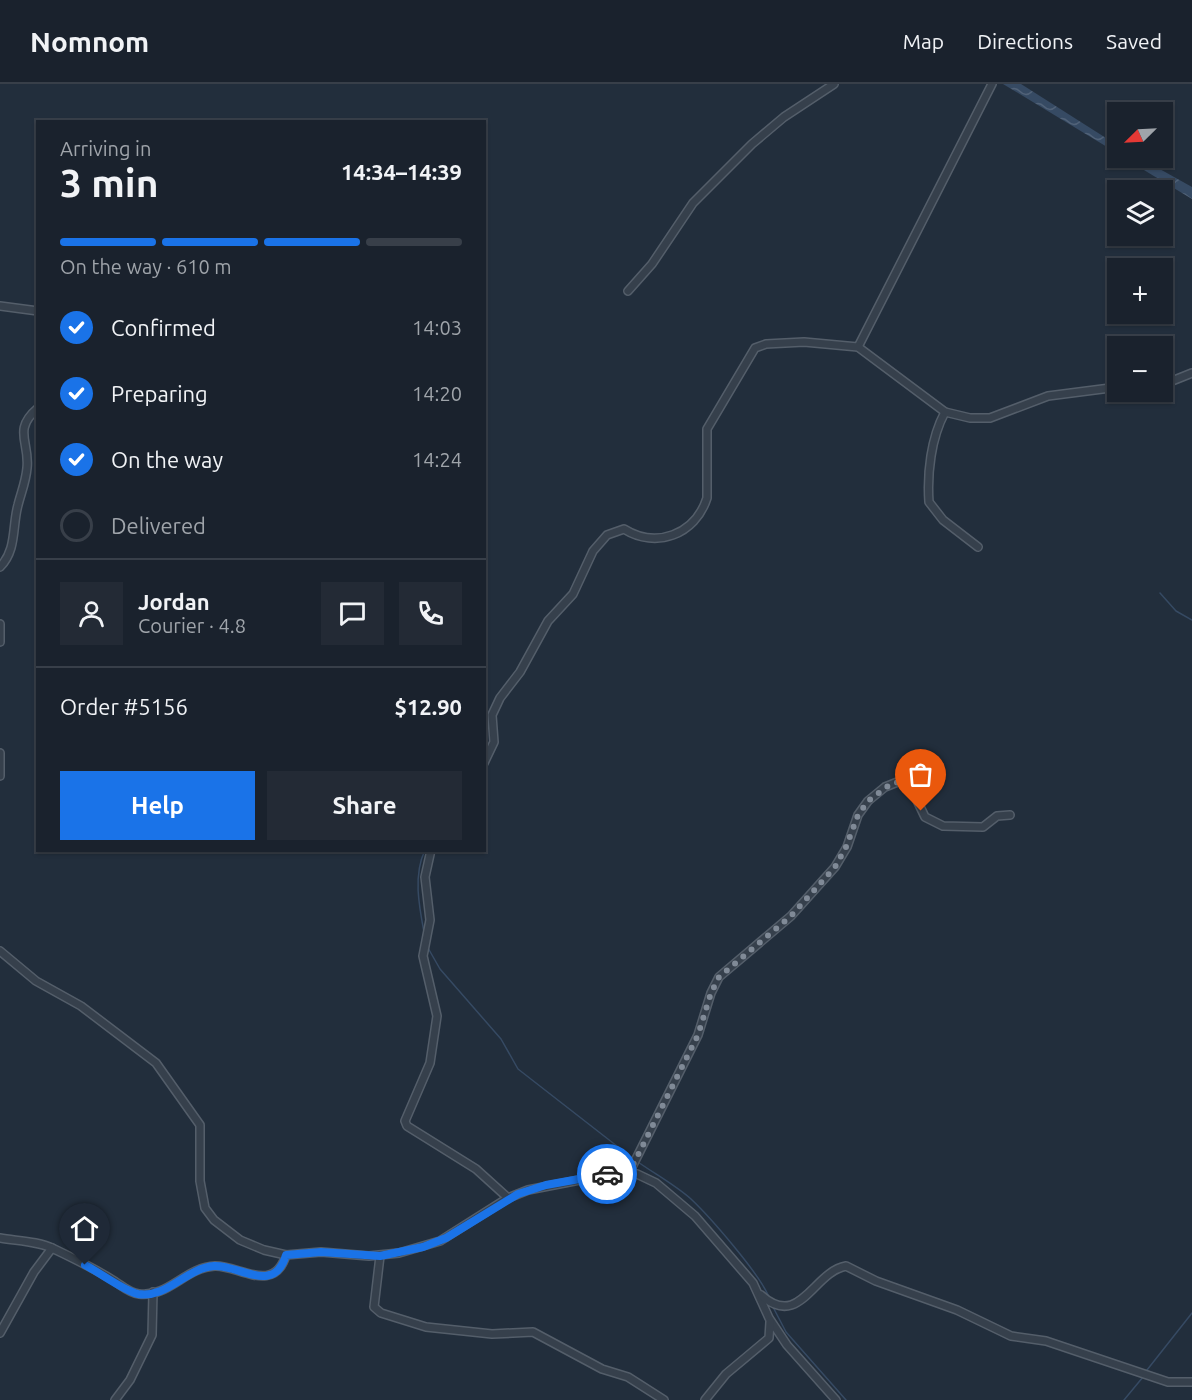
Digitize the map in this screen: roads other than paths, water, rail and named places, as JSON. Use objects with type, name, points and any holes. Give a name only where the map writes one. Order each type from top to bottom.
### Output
[{"type":"street","points":[[628,291],[652,264],[693,203],[752,144],[784,117],[834,84]]},
{"type":"street","points":[[858,347],[992,84]]},
{"type":"street","points":[[0,306],[36,311]]},
{"type":"street","points":[[486,759],[494,742],[491,722],[495,706],[520,672],[548,621],[573,594],[600,541],[624,529],[648,540],[672,535],[693,521],[704,506],[707,498],[707,429],[751,351],[765,344],[799,342],[858,347],[945,412],[963,417],[984,419],[1048,396],[1107,388]]},
{"type":"street","points":[[1173,381],[1192,373]]},
{"type":"street","points":[[0,567],[11,550],[16,509],[28,467],[23,438],[24,423],[36,410]]},
{"type":"street","points":[[945,412],[939,424],[930,460],[928,502],[943,520],[978,547]]},
{"type":"street","points":[[0,624],[0,642]]},
{"type":"street","points":[[0,753],[0,776]]},
{"type":"street","points":[[629,1173],[698,1035],[711,993],[719,977],[791,916],[835,867],[846,847],[858,815],[868,801],[885,787],[900,781],[905,782],[912,790],[925,817],[943,826],[983,827],[998,816],[1010,815]]},
{"type":"street","points":[[431,852],[425,877],[430,920],[423,956],[437,1016],[430,1063],[405,1121],[407,1126],[476,1169],[508,1198]]},
{"type":"street","points":[[0,951],[36,981],[81,1006],[156,1063],[200,1125],[200,1181],[209,1214],[240,1240],[264,1251],[286,1255],[321,1252],[380,1256],[440,1241],[508,1198],[546,1185],[629,1173],[656,1182],[682,1204],[747,1275],[769,1318],[787,1345],[836,1400]]},
{"type":"street","points":[[0,1238],[52,1248],[134,1293],[153,1292],[166,1288],[195,1269],[211,1266],[225,1267],[251,1275],[267,1275],[280,1267],[286,1255]]},
{"type":"street","points":[[0,1334],[34,1272],[52,1248]]},
{"type":"street","points":[[380,1256],[374,1307],[381,1313],[412,1325],[432,1328],[492,1334],[533,1332],[602,1369],[628,1377],[664,1400]]},
{"type":"street","points":[[757,1292],[777,1306],[790,1306],[837,1269],[846,1266],[876,1281],[957,1310],[1011,1336],[1046,1341],[1168,1382],[1192,1382]]},
{"type":"street","points":[[116,1400],[130,1380],[152,1335],[153,1292]]},
{"type":"street","points":[[705,1400],[726,1374],[769,1338],[769,1318]]},
{"type":"water","points":[[1003,84],[1021,84],[1107,139],[1107,147]]},
{"type":"water","points":[[1141,168],[1158,168],[1192,187],[1192,199],[1173,188],[1173,180],[1160,180]]},
{"type":"waterway","points":[[1160,593],[1176,611],[1192,620]]},
{"type":"waterway","points":[[486,743],[488,748]]},
{"type":"waterway","points":[[424,852],[418,880],[424,932]]},
{"type":"waterway","points":[[428,948],[440,969],[501,1039],[518,1069],[631,1157]]},
{"type":"waterway","points":[[638,1162],[678,1189],[699,1207],[745,1260],[769,1297]]},
{"type":"waterway","points":[[773,1307],[786,1332],[846,1400]]},
{"type":"waterway","points":[[1147,1370],[1192,1313]]},
{"type":"waterway","points":[[1124,1400],[1143,1377]]}]
